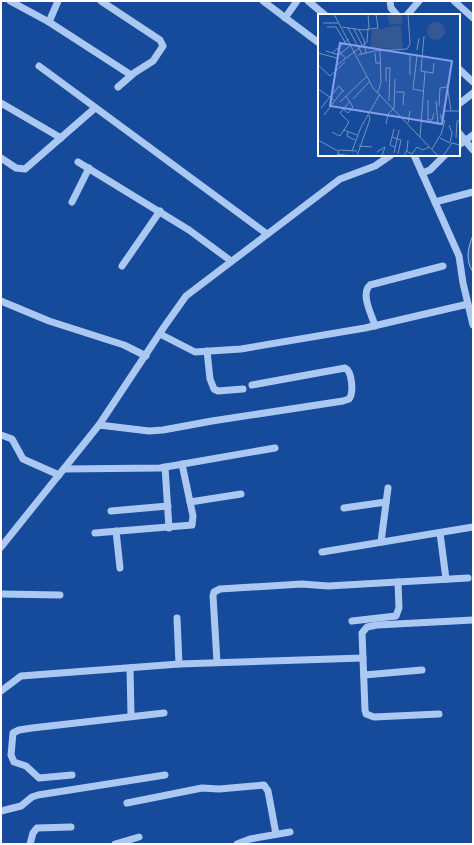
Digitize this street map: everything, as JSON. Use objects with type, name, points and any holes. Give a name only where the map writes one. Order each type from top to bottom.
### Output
[{"type":"street","points":[[10,1],[49,22],[130,75]]},
{"type":"street","points":[[49,22],[58,1]]},
{"type":"street","points":[[101,1],[162,43],[162,49],[153,61],[130,75],[118,87]]},
{"type":"street","points":[[263,1],[318,42]]},
{"type":"street","points":[[286,18],[297,1]]},
{"type":"street","points":[[308,1],[324,14]]},
{"type":"street","points":[[390,1],[391,8],[396,14]]},
{"type":"street","points":[[407,14],[419,1]]},
{"type":"street","points":[[454,1],[473,17]]},
{"type":"street","points":[[39,66],[267,234]]},
{"type":"street","points":[[460,70],[473,82]]},
{"type":"street","points":[[460,103],[473,93]]},
{"type":"street","points":[[1,103],[61,138]]},
{"type":"street","points":[[1,158],[16,168],[25,169],[95,108]]},
{"type":"street","points":[[460,134],[473,150]]},
{"type":"street","points":[[460,144],[473,134]]},
{"type":"street","points":[[1,547],[99,425],[186,296],[340,179],[375,166],[390,156]]},
{"type":"street","points":[[414,156],[459,256],[473,325]]},
{"type":"street","points":[[422,173],[430,170],[445,156]]},
{"type":"street","points":[[78,162],[190,230],[231,261]]},
{"type":"street","points":[[72,202],[89,168]]},
{"type":"street","points":[[435,202],[473,192]]},
{"type":"street","points":[[122,266],[160,211]]},
{"type":"street","points":[[376,326],[366,296],[366,291],[370,285],[443,266]]},
{"type":"street","points":[[1,301],[49,321],[124,345],[146,356]]},
{"type":"street","points":[[160,334],[188,350],[195,352],[241,349],[376,326],[468,304]]},
{"type":"street","points":[[207,351],[210,379],[214,390],[243,389]]},
{"type":"street","points":[[99,425],[149,431],[163,430],[344,401],[349,399],[352,394],[349,372],[345,368],[252,385]]},
{"type":"street","points":[[1,435],[12,439],[23,459],[59,475]]},
{"type":"street","points":[[64,469],[165,467],[274,448]]},
{"type":"street","points":[[95,533],[192,525],[194,521],[182,464]]},
{"type":"street","points":[[165,467],[169,528]]},
{"type":"street","points":[[381,542],[388,488]]},
{"type":"street","points":[[190,502],[241,494]]},
{"type":"street","points":[[344,508],[386,502]]},
{"type":"street","points":[[111,511],[168,506]]},
{"type":"street","points":[[322,552],[473,527]]},
{"type":"street","points":[[116,531],[120,568]]},
{"type":"street","points":[[440,532],[446,579]]},
{"type":"street","points":[[217,662],[213,596],[216,591],[225,588],[302,584],[328,586],[468,578]]},
{"type":"street","points":[[352,621],[396,616],[399,608],[398,582]]},
{"type":"street","points":[[1,594],[60,595]]},
{"type":"street","points":[[177,618],[179,664]]},
{"type":"street","points":[[439,714],[369,716],[365,710],[362,633],[367,627],[473,620]]},
{"type":"street","points":[[1,691],[21,676],[217,662],[363,658]]},
{"type":"street","points":[[130,668],[131,715]]},
{"type":"street","points":[[364,675],[422,670]]},
{"type":"street","points":[[72,775],[39,778],[26,766],[14,762],[11,755],[13,733],[19,730],[131,715],[164,713]]},
{"type":"street","points":[[1,811],[21,806],[38,795],[165,775]]},
{"type":"street","points":[[127,803],[196,789],[264,785],[268,791],[276,834]]},
{"type":"street","points":[[30,844],[32,833],[38,828],[71,827]]},
{"type":"street","points":[[237,844],[250,839],[264,840],[276,834],[290,832]]},
{"type":"street","points":[[114,844],[138,837]]},
{"type":"water","points":[[473,235],[473,272],[470,267],[468,254]]}]
